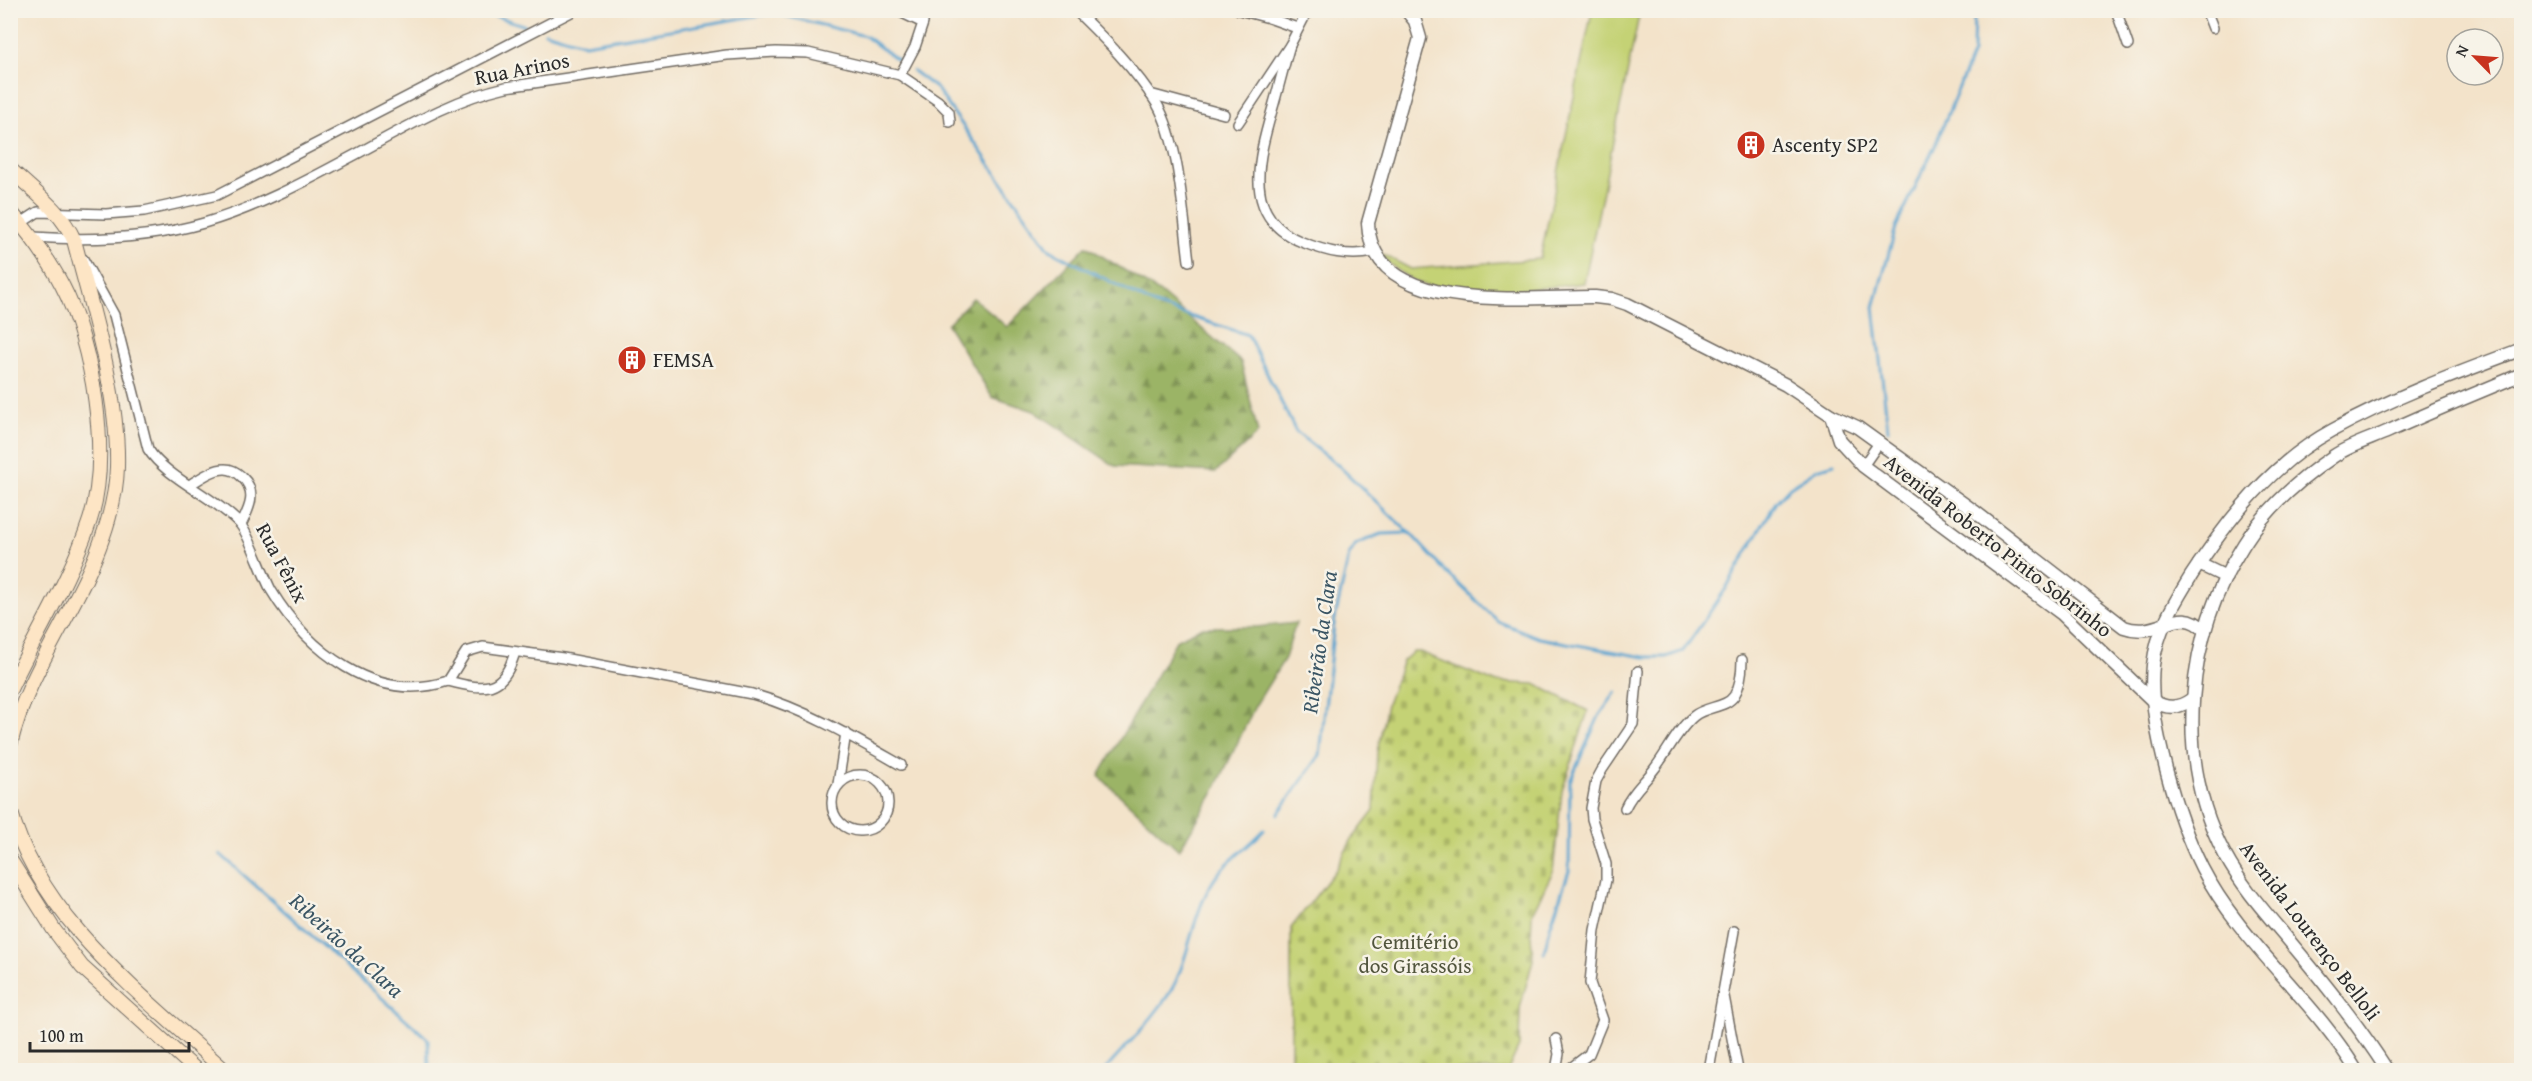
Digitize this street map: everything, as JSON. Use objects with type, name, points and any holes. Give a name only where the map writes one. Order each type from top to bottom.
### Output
[{"type":"main road","points":[[10,169],[56,211],[69,227],[74,240],[105,367],[115,429],[117,468],[105,530],[86,579],[23,702],[10,745]]},
{"type":"main road","points":[[10,211],[33,237],[62,285],[80,331],[92,376],[99,441],[98,478],[91,517],[71,571],[10,689]]},
{"type":"main road","points":[[10,809],[23,843],[63,913],[93,948],[224,1071]]},
{"type":"main road","points":[[10,860],[54,930],[82,967],[196,1071]]},
{"type":"street","name":"Rua Arinos","points":[[21,223],[38,212],[105,214],[144,211],[217,195],[575,10]]},
{"type":"street","points":[[896,10],[923,23],[915,47],[900,75]]},
{"type":"street","points":[[1075,10],[1095,30],[1157,105],[1173,149],[1189,261]]},
{"type":"street","points":[[1239,10],[1266,14],[1297,28]]},
{"type":"street","points":[[1308,10],[1290,45],[1260,159],[1257,180],[1261,199],[1269,216],[1280,229],[1296,240],[1337,254],[1356,256],[1374,252],[1369,239],[1368,223],[1420,38],[1415,21],[1406,10]]},
{"type":"street","points":[[2116,10],[2128,45]]},
{"type":"street","points":[[2206,10],[2213,28]]},
{"type":"street","points":[[1238,123],[1290,45]]},
{"type":"street","name":"Rua Arinos","points":[[33,237],[94,240],[165,232],[202,224],[239,212],[320,175],[440,110],[477,93],[686,60],[776,52],[830,57],[900,75],[938,100],[949,112],[950,122]]},
{"type":"street","points":[[1150,94],[1224,114]]},
{"type":"street","name":"Rua Fênix","points":[[74,240],[114,315],[125,351],[143,438],[148,448],[158,461],[191,484],[241,525],[271,588],[290,618],[327,656],[359,674],[391,684],[412,687],[429,686],[448,681]]},
{"type":"street","name":"Avenida Roberto Pinto Sobrinho","points":[[1374,252],[1394,272],[1426,290],[1463,296],[1612,299],[1642,311],[1786,386],[1831,415],[1857,427],[1982,518],[2114,621],[2133,631],[2144,631],[2161,628],[2180,619],[2188,619],[2205,631]]},
{"type":"street","points":[[2356,1071],[2329,1031],[2234,915],[2202,867],[2180,811],[2158,729],[2153,700],[2153,666],[2161,628],[2219,534],[2245,502],[2307,446],[2332,430],[2422,387],[2522,349]]},
{"type":"street","name":"Avenida Lourenço Belloli","points":[[2387,1071],[2352,1017],[2241,881],[2225,857],[2212,828],[2200,791],[2196,769],[2192,699],[2205,631],[2226,578],[2240,551],[2258,525],[2307,476],[2336,454],[2522,374]]},
{"type":"street","name":"Avenida Roberto Pinto Sobrinho","points":[[1831,415],[1839,440],[1863,466],[2062,614],[2153,700]]},
{"type":"street","points":[[1863,466],[1879,442]]},
{"type":"street","name":"Rua Fênix","points":[[191,484],[218,470],[230,470],[239,475],[250,487],[251,495],[251,502],[241,525]]},
{"type":"street","points":[[2199,564],[2226,578]]},
{"type":"street","points":[[514,652],[510,667],[500,681],[486,688],[448,681],[466,652],[483,647],[563,658],[773,700],[846,733],[902,765]]},
{"type":"street","points":[[1624,808],[1689,719],[1705,709],[1725,703],[1734,696],[1740,681],[1742,660]]},
{"type":"street","points":[[1568,1071],[1589,1054],[1603,1020],[1590,983],[1595,930],[1606,880],[1606,864],[1592,819],[1591,808],[1596,781],[1633,724],[1638,671]]},
{"type":"street","points":[[2153,700],[2162,706],[2172,708],[2192,699]]},
{"type":"street","points":[[838,784],[856,775],[875,778],[887,793],[889,803],[883,820],[868,831],[851,830],[837,820],[832,803],[838,784],[846,733]]},
{"type":"street","points":[[1709,1071],[1734,931]]},
{"type":"street","points":[[1723,991],[1738,1071]]},
{"type":"street","points":[[1556,1039],[1559,1054],[1557,1071]]},
{"type":"green space","points":[[1592,11],[1640,11],[1584,283],[1501,291],[1457,291],[1419,283],[1384,260],[1382,254],[1411,269],[1540,259]]},
{"type":"green space","points":[[1086,246],[1159,292],[1241,362],[1258,433],[1216,472],[1115,466],[1034,411],[992,397],[947,324],[973,298],[1007,327]]},
{"type":"green space","points":[[1296,623],[1285,658],[1255,706],[1213,794],[1179,850],[1099,776],[1177,639],[1203,627],[1256,627]]},
{"type":"green space","name":"Cemitério dos Girassóis","points":[[1413,652],[1420,652],[1495,682],[1535,684],[1588,711],[1562,791],[1553,871],[1532,914],[1533,960],[1520,1008],[1519,1046],[1508,1070],[1291,1070],[1291,928],[1335,871],[1351,841],[1374,811],[1377,752],[1387,704],[1403,661]]},
{"type":"waterway","points":[[477,10],[532,28]]},
{"type":"waterway","points":[[1888,430],[1874,307],[1896,227],[1934,148],[1973,53],[1974,10]]},
{"type":"waterway","points":[[545,32],[585,44],[774,13],[865,36],[899,61]]},
{"type":"waterway","points":[[913,71],[937,89],[1050,250],[1155,305],[1248,335],[1296,432],[1339,466],[1409,533]]},
{"type":"waterway","name":"Ribeirão da Clara","points":[[1278,814],[1320,755],[1334,623],[1349,555],[1356,544],[1381,534],[1410,533],[1447,573],[1499,622],[1539,638],[1644,657],[1666,657],[1683,651],[1725,590],[1776,502],[1790,487],[1817,469],[1834,464]]},
{"type":"waterway","points":[[1544,953],[1550,927],[1569,871],[1570,781],[1599,716],[1616,692]]},
{"type":"waterway","name":"Ribeirão da Clara","points":[[1105,1070],[1144,1027],[1170,992],[1181,968],[1198,913],[1210,886],[1228,863],[1264,830]]},
{"type":"waterway","name":"Ribeirão da Clara","points":[[220,854],[428,1039],[429,1070]]},
{"type":"place","name":"Ascenty SP2","points":[[1751,145]]},
{"type":"place","name":"FEMSA","points":[[632,360]]}]
